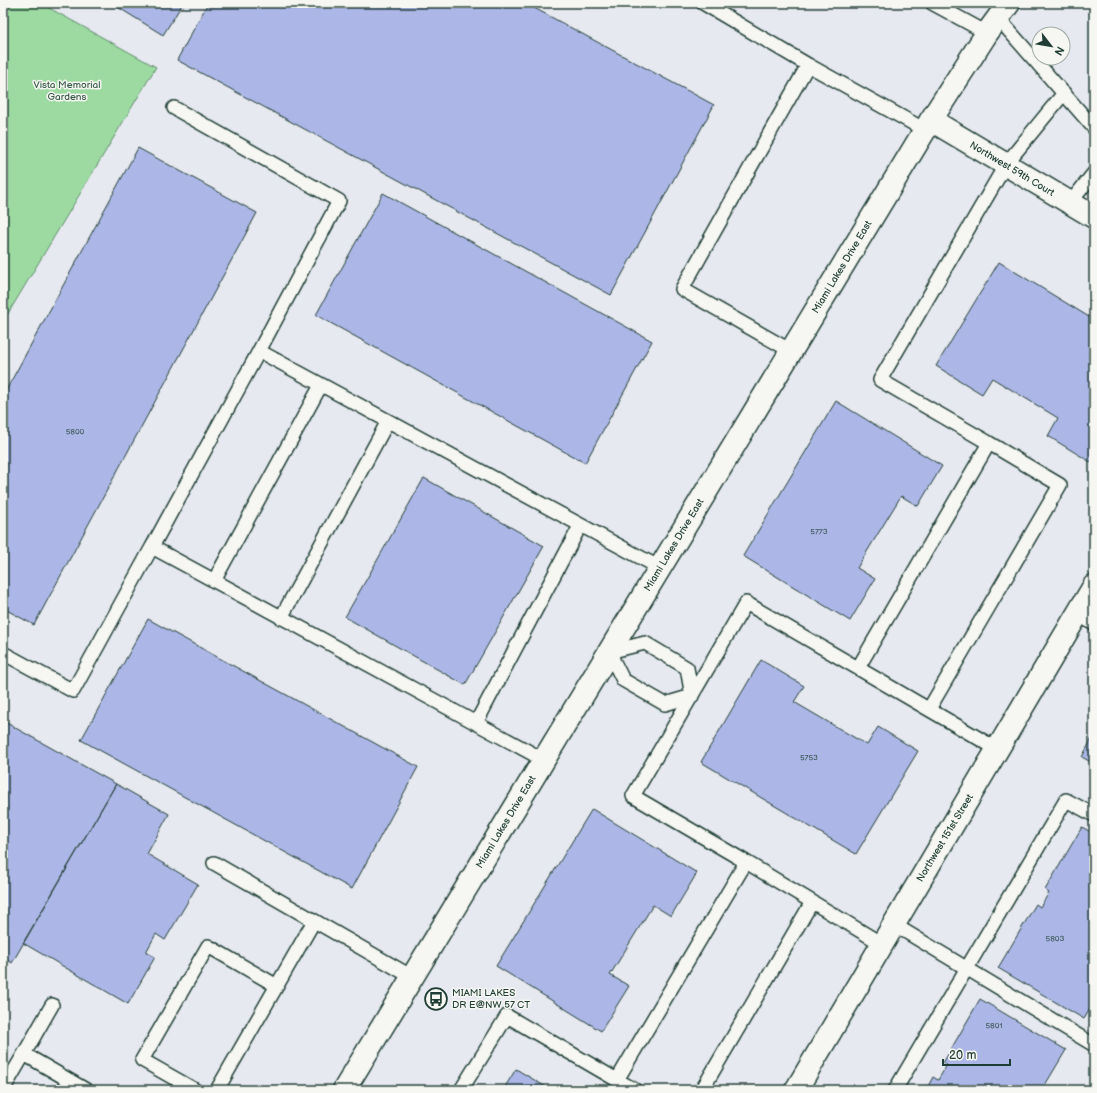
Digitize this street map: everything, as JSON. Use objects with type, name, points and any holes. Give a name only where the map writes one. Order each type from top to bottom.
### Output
[{"type":"main road","name":"Miami Lakes Drive East","points":[[344,1090],[928,125],[998,18]]},
{"type":"main road","name":"Northwest 59th Court","points":[[928,125],[1006,164],[1094,217]]},
{"type":"main road","name":"Northwest 151st Street","points":[[796,1090],[997,749],[1086,619],[1094,586]]},
{"type":"lane","points":[[703,3],[808,65],[928,125]]},
{"type":"lane","points":[[932,3],[998,18],[1094,128]]},
{"type":"lane","points":[[791,351],[682,289],[808,65]]},
{"type":"lane","points":[[929,709],[1060,485],[880,380],[1006,164],[1064,93]]},
{"type":"lane","points":[[3,653],[74,691],[339,202],[174,108]]},
{"type":"lane","points":[[1070,203],[1094,173]]},
{"type":"lane","points":[[259,351],[660,568]]},
{"type":"lane","points":[[214,581],[321,384]]},
{"type":"lane","points":[[281,618],[388,421]]},
{"type":"lane","points":[[858,668],[989,443]]},
{"type":"lane","points":[[476,723],[580,526]]},
{"type":"lane","points":[[152,547],[544,760]]},
{"type":"lane","points":[[882,944],[633,796],[746,603],[997,749]]},
{"type":"lane","points":[[645,643],[687,668],[692,696],[665,704],[623,680],[609,652],[645,643]]},
{"type":"lane","points":[[895,1090],[1066,800],[1094,815]]},
{"type":"lane","points":[[617,1080],[746,862]]},
{"type":"lane","points":[[214,863],[412,978]]},
{"type":"lane","points":[[702,1090],[812,902]]},
{"type":"lane","points":[[217,1090],[314,921]]},
{"type":"lane","points":[[893,924],[1094,1046]]},
{"type":"lane","points":[[195,1090],[142,1060],[208,946],[277,986]]},
{"type":"lane","points":[[3,1090],[52,1005]]},
{"type":"lane","points":[[461,1090],[507,1016],[635,1090]]},
{"type":"lane","points":[[24,1054],[86,1090]]},
{"type":"green space","name":"Vista Memorial Gardens","points":[[3,3],[40,3],[156,67],[3,322]]},
{"type":"building","points":[[111,3],[183,3],[163,35]]},
{"type":"building","points":[[208,3],[525,3],[714,105],[611,295],[177,60]]},
{"type":"building","points":[[138,148],[257,213],[34,625],[3,608],[3,396]]},
{"type":"building","points":[[383,193],[652,341],[585,463],[316,315]]},
{"type":"building","points":[[999,262],[1094,320],[1094,460],[1092,463],[1048,436],[1058,418],[992,378],[982,394],[936,366]]},
{"type":"building","points":[[836,401],[942,466],[918,506],[901,496],[857,568],[875,579],[850,621],[743,556]]},
{"type":"building","points":[[424,478],[544,546],[465,685],[345,617]]},
{"type":"building","points":[[148,619],[418,767],[352,889],[81,740]]},
{"type":"building","points":[[761,660],[804,686],[794,702],[867,745],[878,727],[918,751],[856,854],[701,762]]},
{"type":"building","points":[[3,721],[116,784],[12,963],[3,957]]},
{"type":"building","points":[[1094,735],[1094,764],[1082,757]]},
{"type":"building","points":[[116,784],[169,814],[147,854],[198,884],[165,940],[156,934],[146,952],[155,957],[128,1004],[23,943]]},
{"type":"building","points":[[592,809],[697,873],[671,916],[653,905],[610,975],[629,986],[601,1031],[496,966]]},
{"type":"building","points":[[1082,827],[1094,834],[1094,1002],[1084,1019],[998,968],[1036,904],[1040,907],[1049,893],[1045,890]]},
{"type":"building","points":[[980,999],[1066,1050],[1042,1090],[926,1090],[933,1077],[938,1080],[947,1065],[943,1063]]},
{"type":"building","points":[[516,1069],[551,1090],[503,1090]]},
{"type":"place","name":"MIAMI LAKES DR E@NW 57 CT","points":[[436,999]]}]
